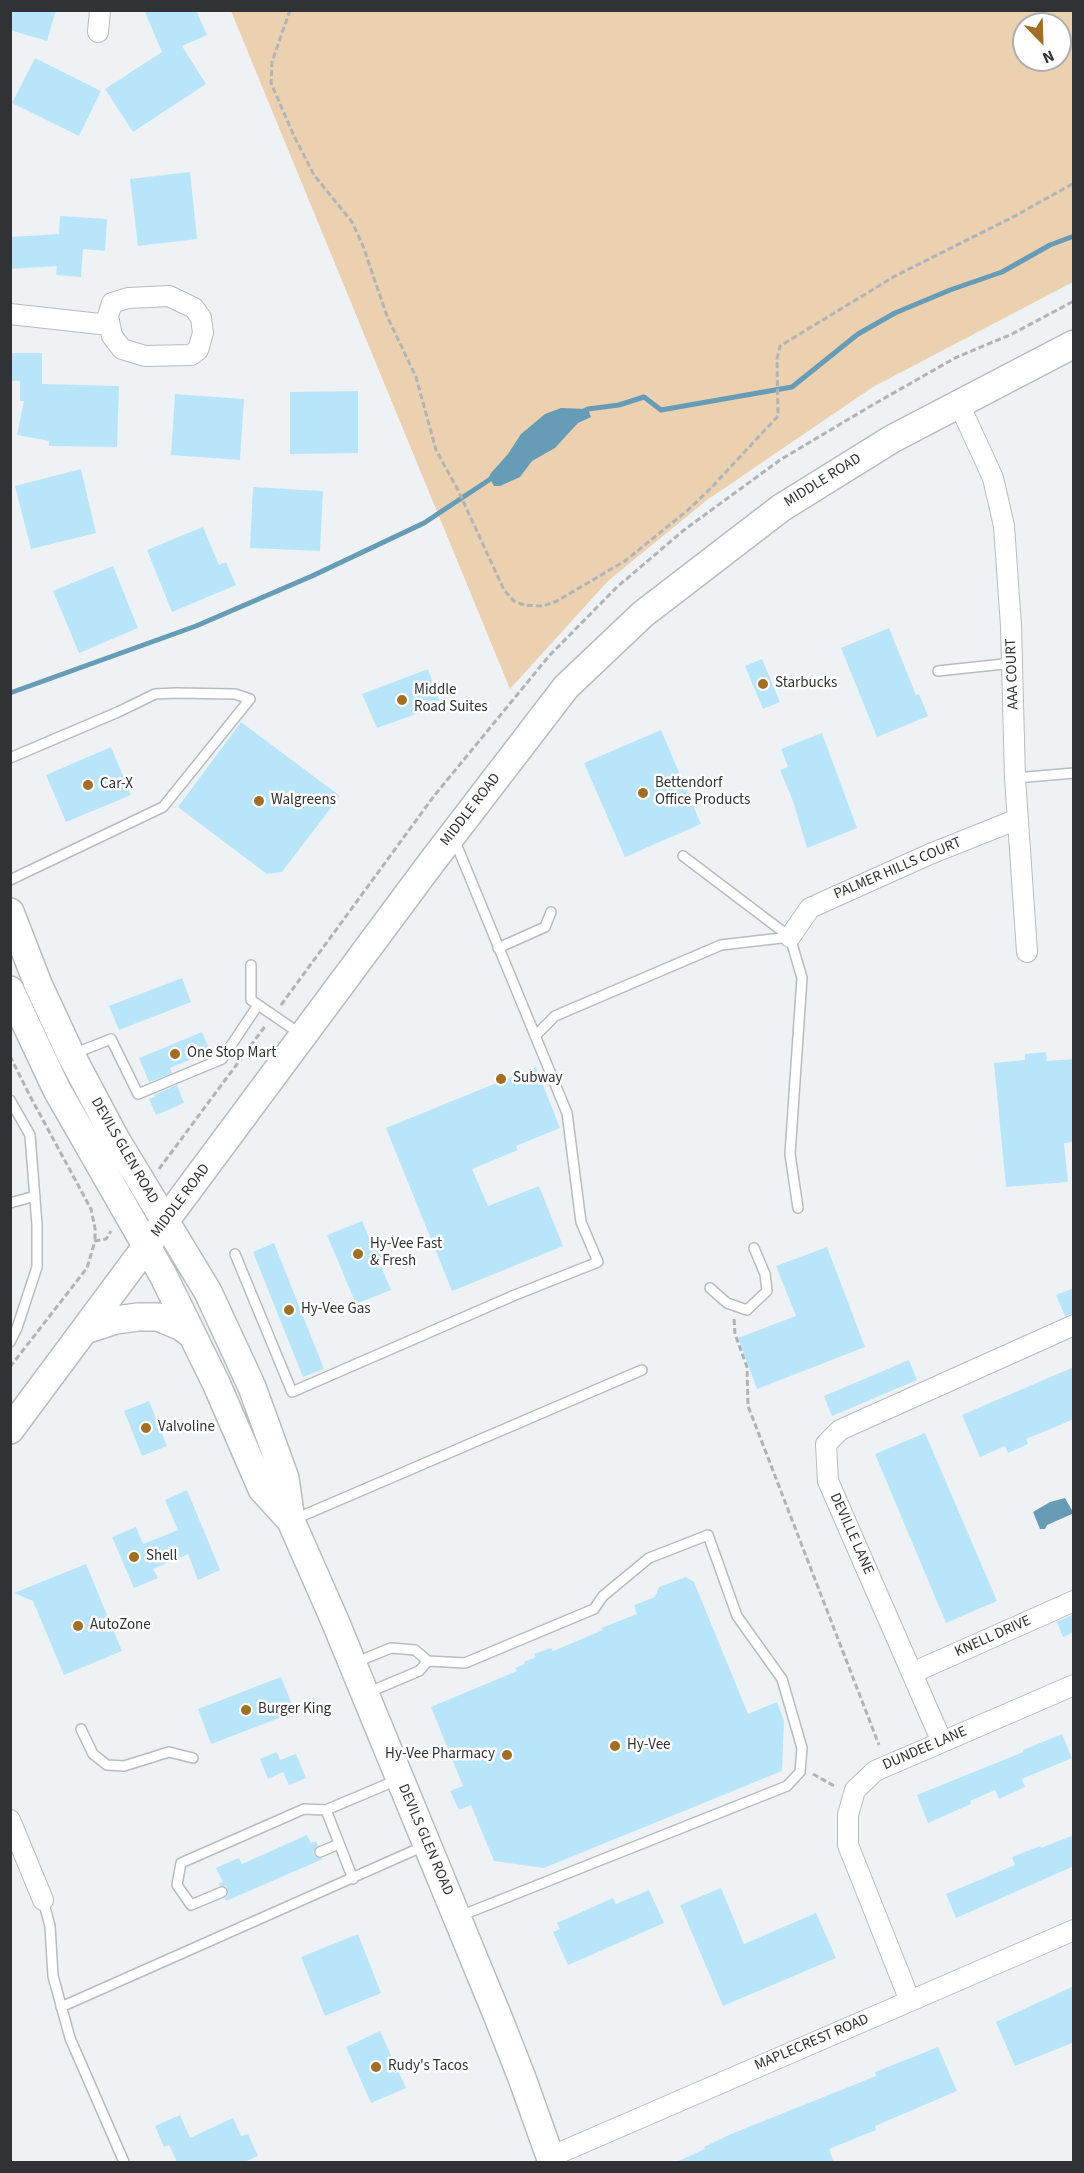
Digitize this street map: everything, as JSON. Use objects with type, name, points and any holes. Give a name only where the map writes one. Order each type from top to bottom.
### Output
[{"type":"main road","name":"MIDDLE ROAD","points":[[10,1430],[452,835],[566,687],[643,614],[781,508],[892,439],[1074,344]]},
{"type":"main road","name":"DEVILS GLEN ROAD","points":[[10,912],[38,984],[77,1126],[163,1275],[216,1383],[262,1489],[291,1521]]},
{"type":"main road","name":"DEVILS GLEN ROAD","points":[[10,990],[116,1138],[208,1292],[252,1387],[285,1478],[291,1521],[457,1917],[522,2078],[551,2160]]},
{"type":"main road","points":[[85,1330],[116,1320],[158,1317],[182,1327],[192,1335]]},
{"type":"street","points":[[98,32],[100,10]]},
{"type":"street","points":[[169,296],[194,308],[201,318],[203,333],[198,350],[191,355],[145,356],[122,349],[112,336],[110,325],[108,316],[112,303],[128,298],[169,296]]},
{"type":"street","points":[[10,314],[110,325]]},
{"type":"street","name":"AAA COURT","points":[[959,404],[993,478],[1004,526],[1013,663],[1015,778],[1027,952]]},
{"type":"street","name":"PALMER HILLS COURT","points":[[790,937],[810,908],[930,854],[1018,819]]},
{"type":"street","name":"DEVILLE LANE","points":[[942,1742],[828,1481],[826,1444],[840,1430],[1074,1325]]},
{"type":"street","name":"KNELL DRIVE","points":[[912,1673],[1074,1601]]},
{"type":"street","name":"DUNDEE LANE","points":[[910,2001],[848,1845],[848,1815],[855,1790],[875,1771],[1074,1685]]},
{"type":"street","points":[[10,1820],[43,1900]]},
{"type":"street","name":"MAPLECREST ROAD","points":[[551,2160],[1074,1930]]},
{"type":"lane","points":[[938,671],[1013,663]]},
{"type":"lane","points":[[10,758],[155,694],[236,694],[250,699],[163,807],[10,880]]},
{"type":"lane","points":[[1015,778],[1074,773]]},
{"type":"lane","points":[[236,1254],[292,1392],[515,1295],[598,1262],[581,1222],[567,1113],[452,835]]},
{"type":"lane","points":[[683,856],[790,937],[802,978],[790,1154],[798,1208]]},
{"type":"lane","points":[[498,948],[545,927],[551,912]]},
{"type":"lane","points":[[535,1036],[555,1016],[721,945],[790,937]]},
{"type":"lane","points":[[251,965],[251,1000],[303,1036]]},
{"type":"lane","points":[[58,1060],[111,1040],[138,1094],[222,1059],[258,1005]]},
{"type":"lane","points":[[10,1100],[30,1135],[38,1267],[10,1342]]},
{"type":"lane","points":[[10,1203],[35,1196]]},
{"type":"lane","points":[[710,1288],[727,1302],[747,1310],[767,1291],[765,1274],[754,1248]]},
{"type":"lane","points":[[291,1521],[642,1370]]},
{"type":"lane","points":[[352,1664],[391,1648],[415,1650],[428,1661],[465,1663],[594,1609],[603,1596],[649,1558],[708,1535],[737,1616],[782,1679],[802,1748],[800,1772],[787,1786],[457,1917]]},
{"type":"lane","points":[[364,1694],[419,1671],[428,1661]]},
{"type":"lane","points":[[81,1729],[93,1754],[108,1764],[124,1766],[168,1752],[193,1758]]},
{"type":"lane","points":[[222,1892],[191,1905],[177,1885],[181,1863],[304,1809],[326,1810],[399,1779]]},
{"type":"lane","points":[[326,1810],[353,1879]]},
{"type":"lane","points":[[320,1852],[339,1844]]},
{"type":"lane","points":[[61,2007],[426,1845]]},
{"type":"lane","points":[[43,1900],[50,1926],[53,1976],[70,2038],[124,2163]]},
{"type":"path","points":[[290,10],[272,62],[271,83],[314,175],[352,222],[363,246],[387,316],[416,377],[436,450],[458,490],[504,590],[514,601],[524,605],[543,606],[557,601],[625,561],[688,510],[778,416],[777,352],[780,346],[895,276],[1015,216],[1074,183]]},
{"type":"path","points":[[10,1056],[91,1209],[95,1240]]},
{"type":"path","points":[[734,1305],[735,1334],[747,1367],[747,1406],[879,1745]]},
{"type":"path","points":[[801,1767],[853,1797]]},
{"type":"shaded area","points":[[231,11],[1073,11],[1073,282],[873,387],[707,500],[608,581],[510,689]]},
{"type":"water","points":[[561,408],[588,409],[591,417],[578,423],[555,448],[532,461],[520,477],[500,486],[494,486],[489,477],[491,473],[508,454],[521,434],[545,414]]},
{"type":"water","points":[[1065,1498],[1072,1514],[1047,1525],[1045,1529],[1040,1529],[1033,1512],[1050,1502]]},
{"type":"building","points":[[10,10],[56,10],[47,41],[10,30]]},
{"type":"building","points":[[144,10],[196,10],[207,35],[182,46],[206,84],[133,132],[105,89],[162,52]]},
{"type":"building","points":[[35,58],[101,91],[79,136],[12,103]]},
{"type":"building","points":[[190,172],[197,239],[138,246],[130,179]]},
{"type":"building","points":[[60,216],[107,219],[105,251],[83,249],[81,277],[56,275],[57,266],[10,269],[10,237],[59,234]]},
{"type":"building","points":[[10,353],[42,353],[42,384],[119,386],[117,447],[49,446],[49,441],[17,435],[24,401],[20,401],[20,381],[10,381]]},
{"type":"building","points":[[358,391],[358,453],[290,454],[290,392]]},
{"type":"building","points":[[175,394],[244,399],[240,460],[171,455]]},
{"type":"building","points":[[81,469],[96,533],[31,549],[15,486]]},
{"type":"building","points":[[253,487],[323,491],[320,551],[250,548]]},
{"type":"building","points":[[203,527],[219,565],[226,562],[236,585],[172,612],[147,550]]},
{"type":"building","points":[[113,566],[138,628],[79,653],[53,591]]},
{"type":"building","points":[[889,628],[916,695],[919,694],[928,716],[877,737],[841,648]]},
{"type":"building","name":"Starbucks","points":[[762,659],[780,702],[763,709],[745,666]]},
{"type":"building","name":"Middle Road Suites","points":[[428,669],[441,705],[377,728],[362,694]]},
{"type":"building","name":"Walgreens","points":[[241,722],[340,796],[282,872],[267,874],[178,807]]},
{"type":"building","name":"Bettendorf Office Products","points":[[661,730],[701,824],[625,857],[584,763]]},
{"type":"building","points":[[822,733],[857,828],[807,848],[793,801],[780,770],[788,767],[781,749]]},
{"type":"building","name":"Car-X","points":[[111,747],[131,795],[66,822],[46,775]]},
{"type":"building","points":[[182,978],[191,1002],[119,1030],[109,1006]]},
{"type":"building","name":"One Stop Mart","points":[[202,1032],[210,1051],[170,1068],[172,1073],[149,1082],[139,1058]]},
{"type":"building","points":[[1046,1052],[1047,1061],[1074,1059],[1074,1142],[1064,1143],[1068,1182],[1006,1187],[994,1063],[1025,1060],[1025,1054]]},
{"type":"building","points":[[536,1067],[560,1128],[516,1146],[518,1150],[472,1169],[488,1206],[539,1186],[563,1246],[452,1291],[386,1128]]},
{"type":"building","points":[[177,1085],[184,1103],[156,1115],[149,1099]]},
{"type":"building","name":"Hy-Vee Fast & Fresh","points":[[362,1221],[370,1240],[374,1238],[386,1268],[382,1269],[391,1290],[356,1304],[327,1235]]},
{"type":"building","name":"Hy-Vee Gas","points":[[274,1243],[324,1369],[303,1377],[253,1252]]},
{"type":"building","points":[[827,1247],[865,1347],[757,1389],[738,1338],[796,1316],[776,1266]]},
{"type":"building","points":[[1074,1288],[1074,1313],[1065,1316],[1056,1295]]},
{"type":"building","points":[[909,1360],[917,1380],[832,1416],[824,1396]]},
{"type":"building","points":[[1074,1367],[1074,1419],[1026,1439],[1028,1444],[1008,1453],[1005,1446],[980,1457],[962,1415]]},
{"type":"building","name":"Valvoline","points":[[149,1401],[167,1446],[142,1456],[124,1411]]},
{"type":"building","points":[[925,1433],[997,1601],[946,1623],[875,1454]]},
{"type":"building","name":"Shell","points":[[187,1490],[220,1570],[198,1580],[188,1554],[153,1569],[158,1578],[134,1588],[112,1537],[136,1527],[143,1544],[178,1530],[165,1500]]},
{"type":"building","name":"AutoZone","points":[[86,1564],[122,1651],[64,1675],[33,1601],[14,1593]]},
{"type":"building","name":"Hy-Vee","points":[[686,1577],[694,1582],[748,1714],[777,1702],[784,1721],[782,1771],[544,1868],[494,1861],[471,1805],[459,1810],[450,1791],[463,1786],[431,1707],[517,1671],[515,1668],[536,1657],[534,1654],[551,1648],[553,1651],[637,1614],[634,1605],[655,1597],[659,1587]]},
{"type":"building","points":[[1074,1614],[1074,1632],[1063,1637],[1057,1622]]},
{"type":"building","name":"Burger King","points":[[281,1677],[295,1712],[211,1744],[198,1709]]},
{"type":"building","points":[[1062,1734],[1072,1758],[1022,1779],[1025,1787],[999,1799],[995,1790],[970,1801],[971,1804],[928,1823],[917,1795]]},
{"type":"building","points":[[277,1752],[280,1760],[296,1754],[306,1778],[289,1785],[283,1772],[268,1779],[260,1759]]},
{"type":"building","points":[[307,1835],[311,1843],[316,1841],[318,1846],[313,1851],[314,1855],[323,1859],[226,1901],[228,1890],[226,1886],[220,1886],[219,1883],[223,1882],[216,1868],[239,1858],[242,1864]]},
{"type":"building","points":[[1074,1835],[1074,1866],[956,1918],[946,1894],[1015,1865],[1012,1857]]},
{"type":"building","points":[[721,1888],[744,1944],[816,1913],[836,1958],[723,2006],[680,1905]]},
{"type":"building","points":[[649,1890],[664,1923],[568,1965],[553,1932],[560,1929],[557,1923],[613,1898],[616,1904]]},
{"type":"building","points":[[358,1934],[381,1993],[325,2016],[301,1957]]},
{"type":"building","points":[[1074,1986],[1074,2042],[1015,2066],[996,2022]]},
{"type":"building","name":"Rudy's Tacos","points":[[380,2031],[406,2088],[371,2103],[346,2047]]},
{"type":"building","points":[[938,2047],[957,2091],[875,2126],[876,2130],[829,2149],[834,2163],[674,2163],[731,2134],[876,2076],[875,2072]]},
{"type":"building","points":[[180,2115],[190,2138],[233,2118],[241,2136],[248,2134],[258,2156],[242,2163],[177,2162],[169,2145],[164,2147],[155,2126]]},
{"type":"waterway","points":[[582,412],[588,409],[619,405],[644,397],[661,410],[792,387],[858,334],[895,313],[1002,272],[1050,245],[1074,236]]},
{"type":"waterway","points":[[10,693],[196,626],[312,576],[424,523],[495,476]]},
{"type":"place","name":"Starbucks","points":[[763,684]]},
{"type":"place","name":"Middle Road Suites","points":[[402,700]]},
{"type":"place","name":"Car-X","points":[[88,785]]},
{"type":"place","name":"Bettendorf Office Products","points":[[643,793]]},
{"type":"place","name":"Walgreens","points":[[259,801]]},
{"type":"place","name":"One Stop Mart","points":[[175,1054]]},
{"type":"place","name":"Subway","points":[[501,1079]]},
{"type":"place","name":"Hy-Vee Fast & Fresh","points":[[358,1254]]},
{"type":"place","name":"Hy-Vee Gas","points":[[289,1310]]},
{"type":"place","name":"Valvoline","points":[[146,1428]]},
{"type":"place","name":"Shell","points":[[134,1557]]},
{"type":"place","name":"AutoZone","points":[[78,1626]]},
{"type":"place","name":"Burger King","points":[[246,1710]]},
{"type":"place","name":"Hy-Vee","points":[[615,1746]]},
{"type":"place","name":"Hy-Vee Pharmacy","points":[[507,1755]]},
{"type":"place","name":"Rudy's Tacos","points":[[376,2067]]}]
